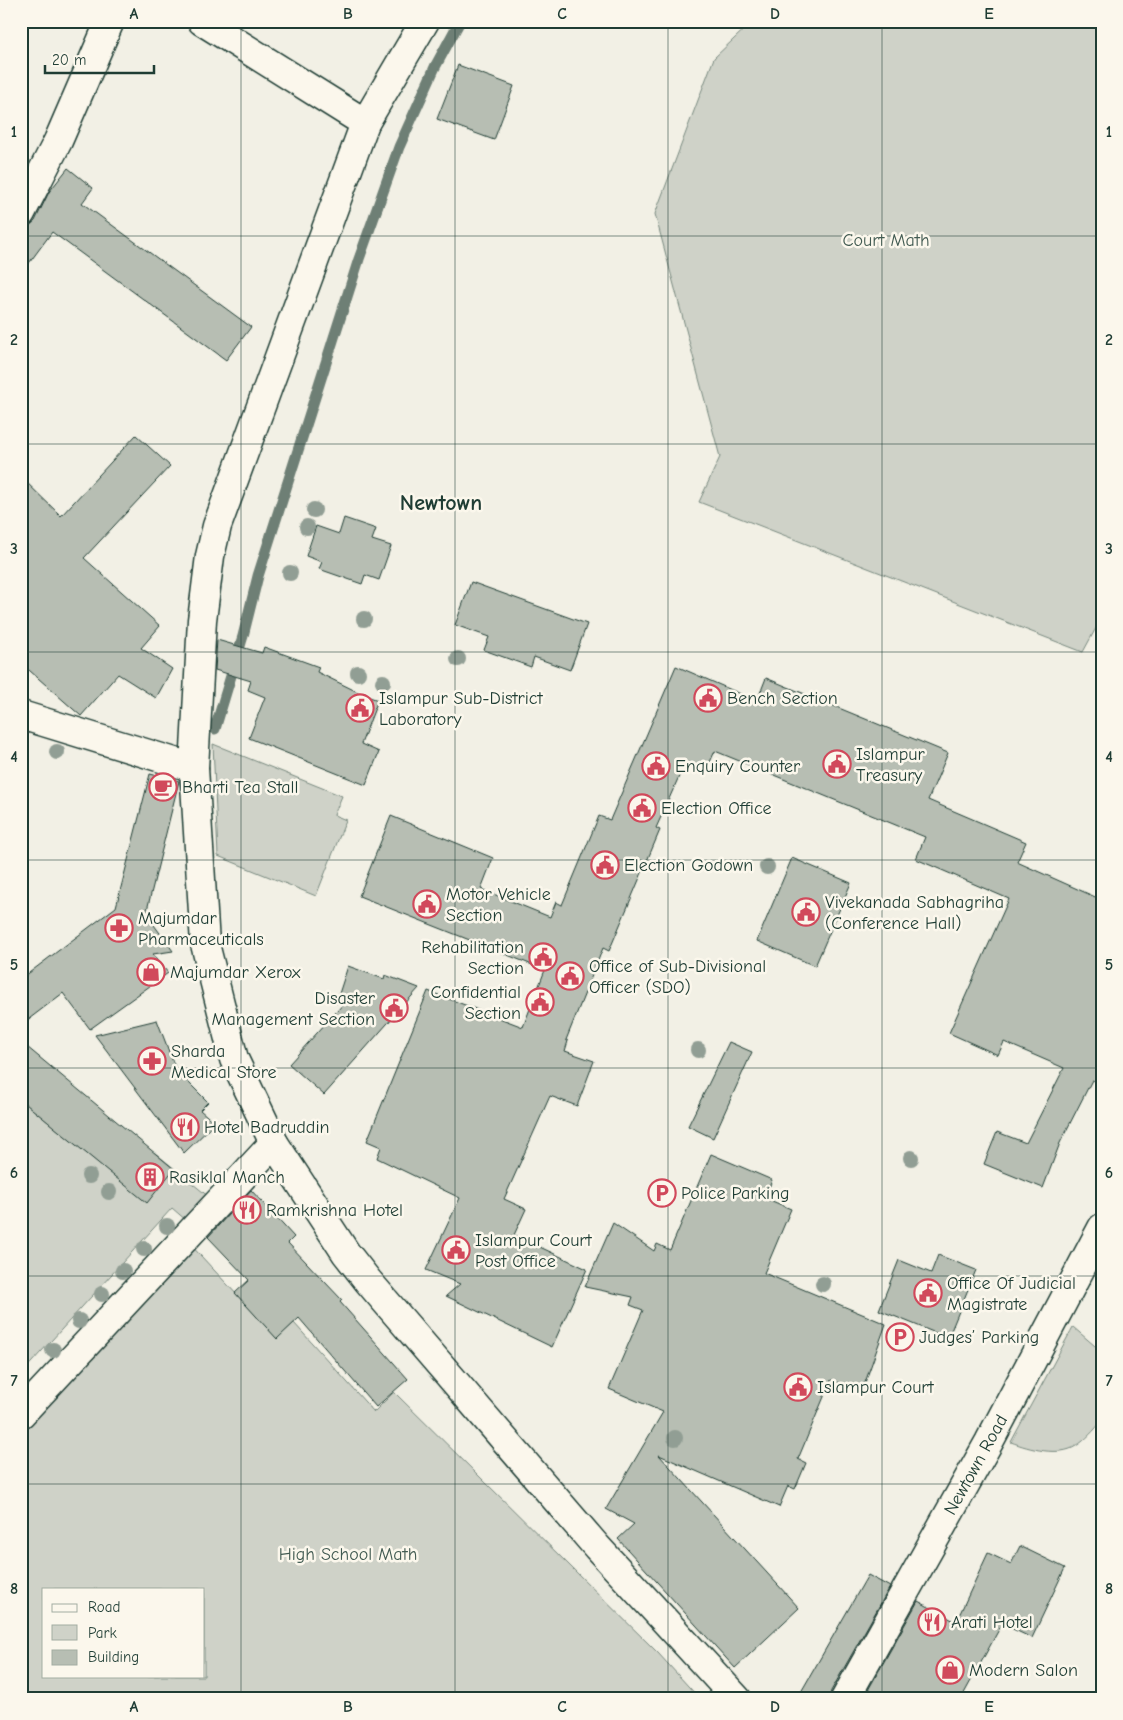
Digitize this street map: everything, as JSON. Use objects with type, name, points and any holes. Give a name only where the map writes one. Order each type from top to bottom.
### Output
[{"type":"street","points":[[21,213],[58,141],[110,21]]},
{"type":"street","points":[[202,21],[365,122]]},
{"type":"street","points":[[424,21],[365,122],[217,526],[205,584],[194,768],[205,944],[234,1060],[274,1143],[346,1253],[597,1547],[737,1699]]},
{"type":"street","points":[[21,715],[194,768]]},
{"type":"street","points":[[21,1414],[274,1143]]},
{"type":"street","name":"Newtown Road","points":[[845,1699],[989,1442],[1102,1228]]},
{"type":"green space","name":"Court Math","points":[[753,21],[1102,21],[1102,617],[1083,652],[699,502],[720,457],[655,214],[714,58]]},
{"type":"green space","points":[[213,744],[342,796],[334,815],[346,820],[316,896],[218,856]]},
{"type":"green space","points":[[21,1100],[126,1185],[154,1152],[209,1197],[187,1221],[172,1208],[21,1374]]},
{"type":"green space","name":"High School Math","points":[[188,1242],[277,1338],[294,1323],[374,1412],[394,1392],[658,1653],[699,1698],[21,1699],[21,1423]]},
{"type":"green space","points":[[1073,1327],[1102,1352],[1102,1421],[1083,1441],[1076,1446],[1061,1451],[1044,1451],[1011,1442]]},
{"type":"building","points":[[458,65],[514,86],[494,140],[437,119]]},
{"type":"building","points":[[68,168],[93,188],[82,203],[251,327],[226,360],[52,232],[21,274],[21,229],[35,221],[49,192]]},
{"type":"building","points":[[136,435],[170,466],[84,558],[160,626],[141,648],[172,669],[156,698],[118,674],[81,716],[21,663],[21,477],[61,516]]},
{"type":"building","points":[[344,518],[376,529],[372,540],[391,546],[379,580],[365,575],[362,584],[319,569],[322,562],[306,556],[316,526],[339,534]]},
{"type":"building","points":[[471,582],[587,624],[570,670],[534,657],[531,667],[484,650],[489,637],[455,625]]},
{"type":"building","points":[[217,640],[262,653],[264,647],[319,667],[317,672],[378,700],[361,744],[379,752],[366,785],[249,738],[265,697],[248,690],[251,681],[215,670]]},
{"type":"building","points":[[676,666],[757,701],[766,678],[948,753],[928,800],[1026,842],[1017,862],[1102,900],[1102,1084],[1092,1080],[1060,1143],[1043,1188],[984,1164],[997,1132],[1026,1143],[1064,1068],[1004,1042],[998,1055],[949,1033],[1009,899],[916,859],[925,837],[715,751],[706,771],[685,763],[656,828],[660,830],[609,951],[603,948],[566,1040],[568,1041],[565,1051],[594,1061],[577,1106],[550,1096],[504,1199],[526,1209],[514,1235],[587,1269],[552,1347],[446,1296],[460,1284],[426,1270],[460,1198],[377,1158],[381,1147],[367,1141],[428,991],[523,1027],[545,970],[359,896],[391,816],[493,858],[481,889],[550,917],[556,902],[562,905],[599,816],[610,820]]},
{"type":"building","points":[[150,774],[179,781],[146,914],[173,951],[153,954],[168,973],[90,1029],[63,993],[21,1025],[21,979],[116,907]]},
{"type":"building","points":[[792,858],[851,883],[815,966],[757,941]]},
{"type":"building","points":[[348,966],[384,979],[385,975],[419,988],[324,1095],[289,1064],[346,1001],[336,1003]]},
{"type":"building","points":[[157,1020],[176,1070],[208,1102],[200,1110],[215,1123],[184,1153],[95,1035]]},
{"type":"building","points":[[21,1042],[174,1169],[147,1203],[21,1100]]},
{"type":"building","points":[[729,1042],[752,1052],[713,1138],[688,1126]]},
{"type":"building","points":[[711,1154],[772,1180],[765,1198],[791,1209],[764,1273],[886,1324],[862,1391],[831,1380],[798,1459],[806,1463],[795,1489],[788,1486],[779,1507],[659,1455],[799,1608],[735,1668],[618,1539],[634,1524],[606,1509],[663,1412],[609,1389],[643,1310],[630,1305],[633,1297],[585,1287],[613,1223],[654,1251],[657,1244],[670,1250]]},
{"type":"building","points":[[251,1190],[294,1237],[288,1243],[342,1300],[340,1302],[408,1379],[376,1407],[299,1318],[277,1339],[235,1293],[249,1280],[208,1237]]},
{"type":"building","points":[[938,1255],[976,1270],[948,1338],[879,1310],[899,1260],[931,1273]]},
{"type":"building","points":[[1020,1546],[1065,1568],[1032,1638],[1002,1624],[961,1699],[863,1699],[918,1601],[956,1622],[988,1553],[1011,1564]]},
{"type":"building","points":[[868,1575],[890,1587],[831,1691],[829,1699],[797,1699]]},
{"type":"waterway","points":[[215,729],[243,636],[258,576],[359,259],[399,147],[435,67],[460,21]]},
{"type":"place","name":"Bench Section","points":[[708,698]]},
{"type":"place","name":"Islampur Sub-District Laboratory","points":[[360,708]]},
{"type":"place","name":"Islampur Treasury","points":[[837,764]]},
{"type":"place","name":"Enquiry Counter","points":[[656,766]]},
{"type":"place","name":"Bharti Tea Stall","points":[[163,787]]},
{"type":"place","name":"Election Office","points":[[642,808]]},
{"type":"place","name":"Election Godown","points":[[605,865]]},
{"type":"place","name":"Motor Vehicle Section","points":[[427,904]]},
{"type":"place","name":"Vivekanada Sabhagriha (Conference Hall)","points":[[806,912]]},
{"type":"place","name":"Majumdar Pharmaceuticals","points":[[119,928]]},
{"type":"place","name":"Rehabilitation Section","points":[[543,957]]},
{"type":"place","name":"Majumdar Xerox","points":[[151,972]]},
{"type":"place","name":"Office of Sub-Divisional Officer (SDO)","points":[[570,976]]},
{"type":"place","name":"Confidential Section","points":[[540,1002]]},
{"type":"place","name":"Disaster Management Section","points":[[394,1008]]},
{"type":"place","name":"Sharda Medical Store","points":[[152,1061]]},
{"type":"place","name":"Hotel Badruddin","points":[[185,1127]]},
{"type":"place","name":"Rasiklal Manch","points":[[150,1177]]},
{"type":"place","name":"Police Parking","points":[[662,1193]]},
{"type":"place","name":"Ramkrishna Hotel","points":[[247,1210]]},
{"type":"place","name":"Islampur Court Post Office","points":[[456,1250]]},
{"type":"place","name":"Office Of Judicial Magistrate","points":[[928,1293]]},
{"type":"place","name":"Judges’ Parking","points":[[900,1337]]},
{"type":"place","name":"Islampur Court","points":[[798,1387]]},
{"type":"place","name":"Arati Hotel","points":[[932,1622]]},
{"type":"place","name":"Modern Salon","points":[[950,1670]]},
{"type":"district","name":"Newtown","points":[[441,503]]}]
